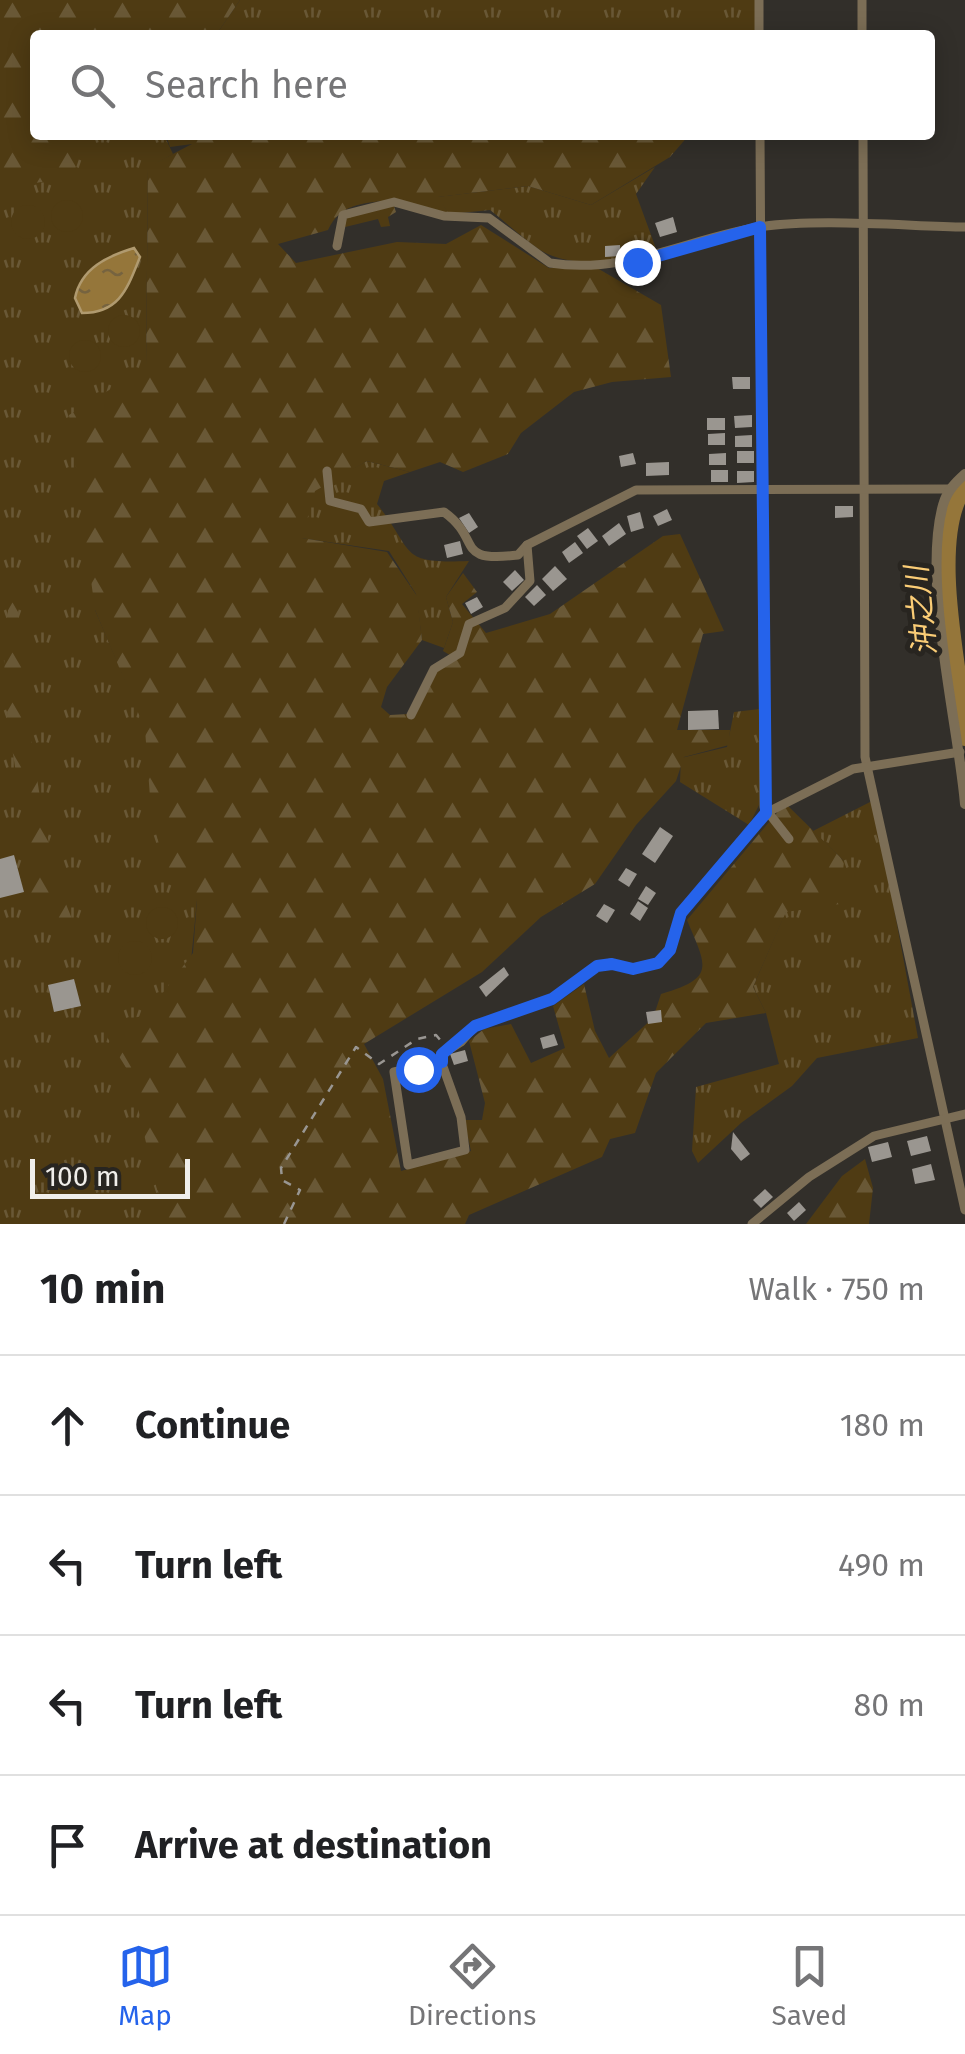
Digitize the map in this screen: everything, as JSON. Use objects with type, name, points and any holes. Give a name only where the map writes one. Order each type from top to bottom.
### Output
[{"type":"street","points":[[759,0],[759,30]]},
{"type":"street","points":[[862,0],[862,30]]},
{"type":"street","points":[[760,140],[766,813],[789,839]]},
{"type":"street","points":[[862,140],[866,765],[965,1210]]},
{"type":"street","points":[[338,246],[343,214],[394,202],[444,216],[489,218],[550,264],[561,265],[624,265],[760,227],[965,226]]},
{"type":"street","points":[[327,470],[330,500],[360,509],[369,522],[436,510],[452,518],[476,556],[486,560],[518,556],[527,545],[636,490],[949,489]]},
{"type":"street","points":[[965,474],[949,489],[936,555],[965,804]]},
{"type":"street","points":[[411,715],[434,669],[460,653],[468,624],[505,608],[530,581],[527,545]]},
{"type":"street","points":[[442,1062],[394,1072],[392,1078],[408,1165],[465,1150],[461,1117],[440,1056],[475,1026],[552,999],[597,966],[612,964],[633,969],[658,963],[670,950],[681,913],[766,813],[866,765],[960,752]]},
{"type":"street","points":[[752,1224],[817,1171],[874,1136],[965,1114]]},
{"type":"path","points":[[284,1224],[300,1190],[282,1180],[281,1168],[356,1047],[379,1064],[417,1039],[436,1035],[450,1048]]},
{"type":"green space","points":[[0,0],[240,0],[219,30],[30,30],[30,140],[83,140],[74,174],[6,194],[0,220]]},
{"type":"green space","points":[[240,0],[758,0],[759,30],[719,30],[219,30]]},
{"type":"green space","points":[[30,140],[166,140],[173,154],[148,168],[146,367],[95,610],[146,729],[197,900],[165,1224],[0,1224],[0,172]]},
{"type":"green space","points":[[168,140],[685,140],[670,157],[591,205],[528,186],[438,197],[449,214],[394,206],[396,212],[388,217],[390,226],[381,227],[378,219],[341,228],[350,213],[389,200],[353,206],[339,214],[328,230],[278,244],[296,263],[397,242],[446,244],[481,225],[549,268],[597,268],[661,305],[671,377],[612,382],[574,392],[521,433],[508,454],[463,472],[440,462],[410,472],[367,461],[315,491],[302,538],[387,552],[417,596],[422,640],[387,687],[381,707],[390,715],[408,714],[428,677],[455,658],[443,651],[453,622],[446,597],[463,573],[477,592],[462,604],[486,633],[550,614],[663,536],[680,534],[724,631],[703,634],[677,730],[730,730],[729,745],[684,757],[676,781],[636,825],[595,884],[541,917],[482,972],[364,1044],[383,1079],[401,1171],[471,1151],[464,1120],[482,1120],[485,1103],[469,1041],[484,1029],[511,1024],[531,1063],[565,1048],[553,1006],[584,984],[595,1031],[609,1058],[653,1018],[661,994],[699,976],[702,959],[687,920],[785,803],[844,861],[840,904],[786,912],[753,987],[766,1013],[706,1023],[656,1073],[635,1133],[610,1139],[602,1157],[469,1215],[465,1224],[165,1224],[130,1074],[102,1029],[147,1014],[193,953],[197,900],[164,872],[150,797],[145,729],[95,610],[69,415],[146,367],[148,167],[192,144],[170,147]]},
{"type":"green space","points":[[655,167],[636,194],[658,254],[629,259],[582,262],[553,256],[534,246],[490,210],[449,214],[437,197],[528,186],[591,205]]},
{"type":"green space","points":[[67,200],[78,205],[83,216],[78,227],[67,232],[56,227],[51,216],[56,205]]},
{"type":"green space","points":[[28,205],[40,210],[45,222],[40,234],[28,239],[16,234],[11,222],[16,210]]},
{"type":"green space","points":[[124,315],[135,320],[140,331],[135,342],[124,347],[113,342],[108,331],[113,320]]},
{"type":"green space","points":[[85,340],[96,345],[101,356],[96,367],[85,372],[74,367],[69,356],[74,345]]},
{"type":"green space","points":[[367,461],[410,472],[384,481],[377,504],[411,552],[430,560],[469,561],[446,597],[453,622],[444,648],[422,640],[416,594],[389,551],[301,538],[313,490]]},
{"type":"green space","points":[[15,573],[41,803],[57,878],[85,957],[49,934],[33,916],[5,685],[5,642]]},
{"type":"green space","points":[[760,709],[759,805],[749,825],[680,782],[681,758],[727,747],[734,712]]},
{"type":"green space","points":[[874,800],[918,1038],[817,1058],[792,1086],[741,1123],[698,1163],[692,1151],[696,1087],[779,1064],[766,1013],[753,987],[786,911],[844,861],[813,831]]},
{"type":"green space","points":[[162,907],[174,911],[178,923],[174,935],[162,939],[150,935],[146,923],[150,911]]},
{"type":"green space","points":[[135,941],[147,946],[152,958],[147,970],[135,975],[123,970],[118,958],[123,946]]},
{"type":"green space","points":[[865,1159],[873,1188],[869,1224],[806,1224],[842,1176]]},
{"type":"water","points":[[134,248],[140,257],[121,296],[106,308],[82,313],[75,298],[89,271],[105,259]]},
{"type":"building","points":[[673,217],[677,232],[660,237],[655,223]]},
{"type":"building","points":[[620,245],[621,256],[605,257],[605,246]]},
{"type":"building","points":[[732,377],[750,377],[750,389],[733,389]]},
{"type":"building","points":[[752,415],[752,427],[735,428],[734,416]]},
{"type":"building","points":[[707,418],[725,418],[725,430],[707,430]]},
{"type":"building","points":[[725,433],[725,445],[708,445],[708,434]]},
{"type":"building","points":[[752,435],[752,447],[735,447],[735,436]]},
{"type":"building","points":[[737,451],[754,451],[754,463],[737,463]]},
{"type":"building","points":[[633,453],[636,464],[621,467],[619,456]]},
{"type":"building","points":[[726,453],[726,465],[709,465],[709,454]]},
{"type":"building","points":[[669,462],[669,475],[646,476],[646,463]]},
{"type":"building","points":[[711,470],[728,470],[728,482],[711,482]]},
{"type":"building","points":[[737,471],[754,471],[754,482],[737,483]]},
{"type":"building","points":[[835,506],[853,506],[853,517],[835,518]]},
{"type":"building","points":[[667,509],[672,520],[658,526],[653,516]]},
{"type":"building","points":[[640,512],[644,528],[631,532],[627,516]]},
{"type":"building","points":[[469,513],[478,527],[469,533],[459,518]]},
{"type":"building","points":[[619,523],[626,534],[609,546],[602,536]]},
{"type":"building","points":[[588,528],[598,541],[587,549],[577,536]]},
{"type":"building","points":[[460,541],[463,554],[447,558],[444,545]]},
{"type":"building","points":[[575,542],[583,553],[569,563],[562,552]]},
{"type":"building","points":[[555,566],[567,579],[553,591],[542,579]]},
{"type":"building","points":[[515,570],[524,580],[512,591],[503,582]]},
{"type":"building","points":[[537,585],[546,595],[534,606],[525,597]]},
{"type":"building","points":[[477,597],[483,607],[471,614],[465,603]]},
{"type":"building","points":[[718,710],[719,729],[688,730],[688,711]]},
{"type":"building","points":[[660,827],[673,836],[655,863],[642,854]]},
{"type":"building","points":[[14,855],[24,892],[0,898],[0,859]]},
{"type":"building","points":[[626,868],[637,874],[629,887],[618,880]]},
{"type":"building","points":[[646,886],[656,893],[648,905],[638,899]]},
{"type":"building","points":[[638,901],[648,908],[640,921],[630,914]]},
{"type":"building","points":[[604,904],[615,910],[607,923],[596,916]]},
{"type":"building","points":[[504,967],[509,975],[486,997],[479,987]]},
{"type":"building","points":[[74,979],[81,1006],[54,1012],[48,985]]},
{"type":"building","points":[[661,1010],[662,1022],[648,1024],[646,1012]]},
{"type":"building","points":[[554,1034],[558,1045],[543,1049],[540,1038]]},
{"type":"building","points":[[417,1050],[420,1061],[405,1065],[402,1055]]},
{"type":"building","points":[[465,1050],[468,1061],[454,1065],[450,1054]]},
{"type":"building","points":[[733,1132],[750,1154],[741,1161],[731,1149]]},
{"type":"building","points":[[927,1136],[931,1151],[911,1156],[907,1141]]},
{"type":"building","points":[[888,1142],[892,1157],[872,1162],[868,1147]]},
{"type":"building","points":[[931,1164],[935,1180],[915,1184],[912,1169]]},
{"type":"building","points":[[765,1189],[773,1197],[761,1208],[753,1200]]},
{"type":"building","points":[[799,1202],[806,1210],[794,1221],[787,1213]]},
{"type":"waterway","name":"沖之川","points":[[965,484],[953,506],[946,569],[951,642],[965,736]]},
{"type":"route","points":[[418,1069],[442,1062],[440,1056],[461,1042],[475,1026],[536,1007],[597,966],[612,964],[633,969],[658,963],[670,950],[681,913],[766,813],[760,227],[637,262]]}]
